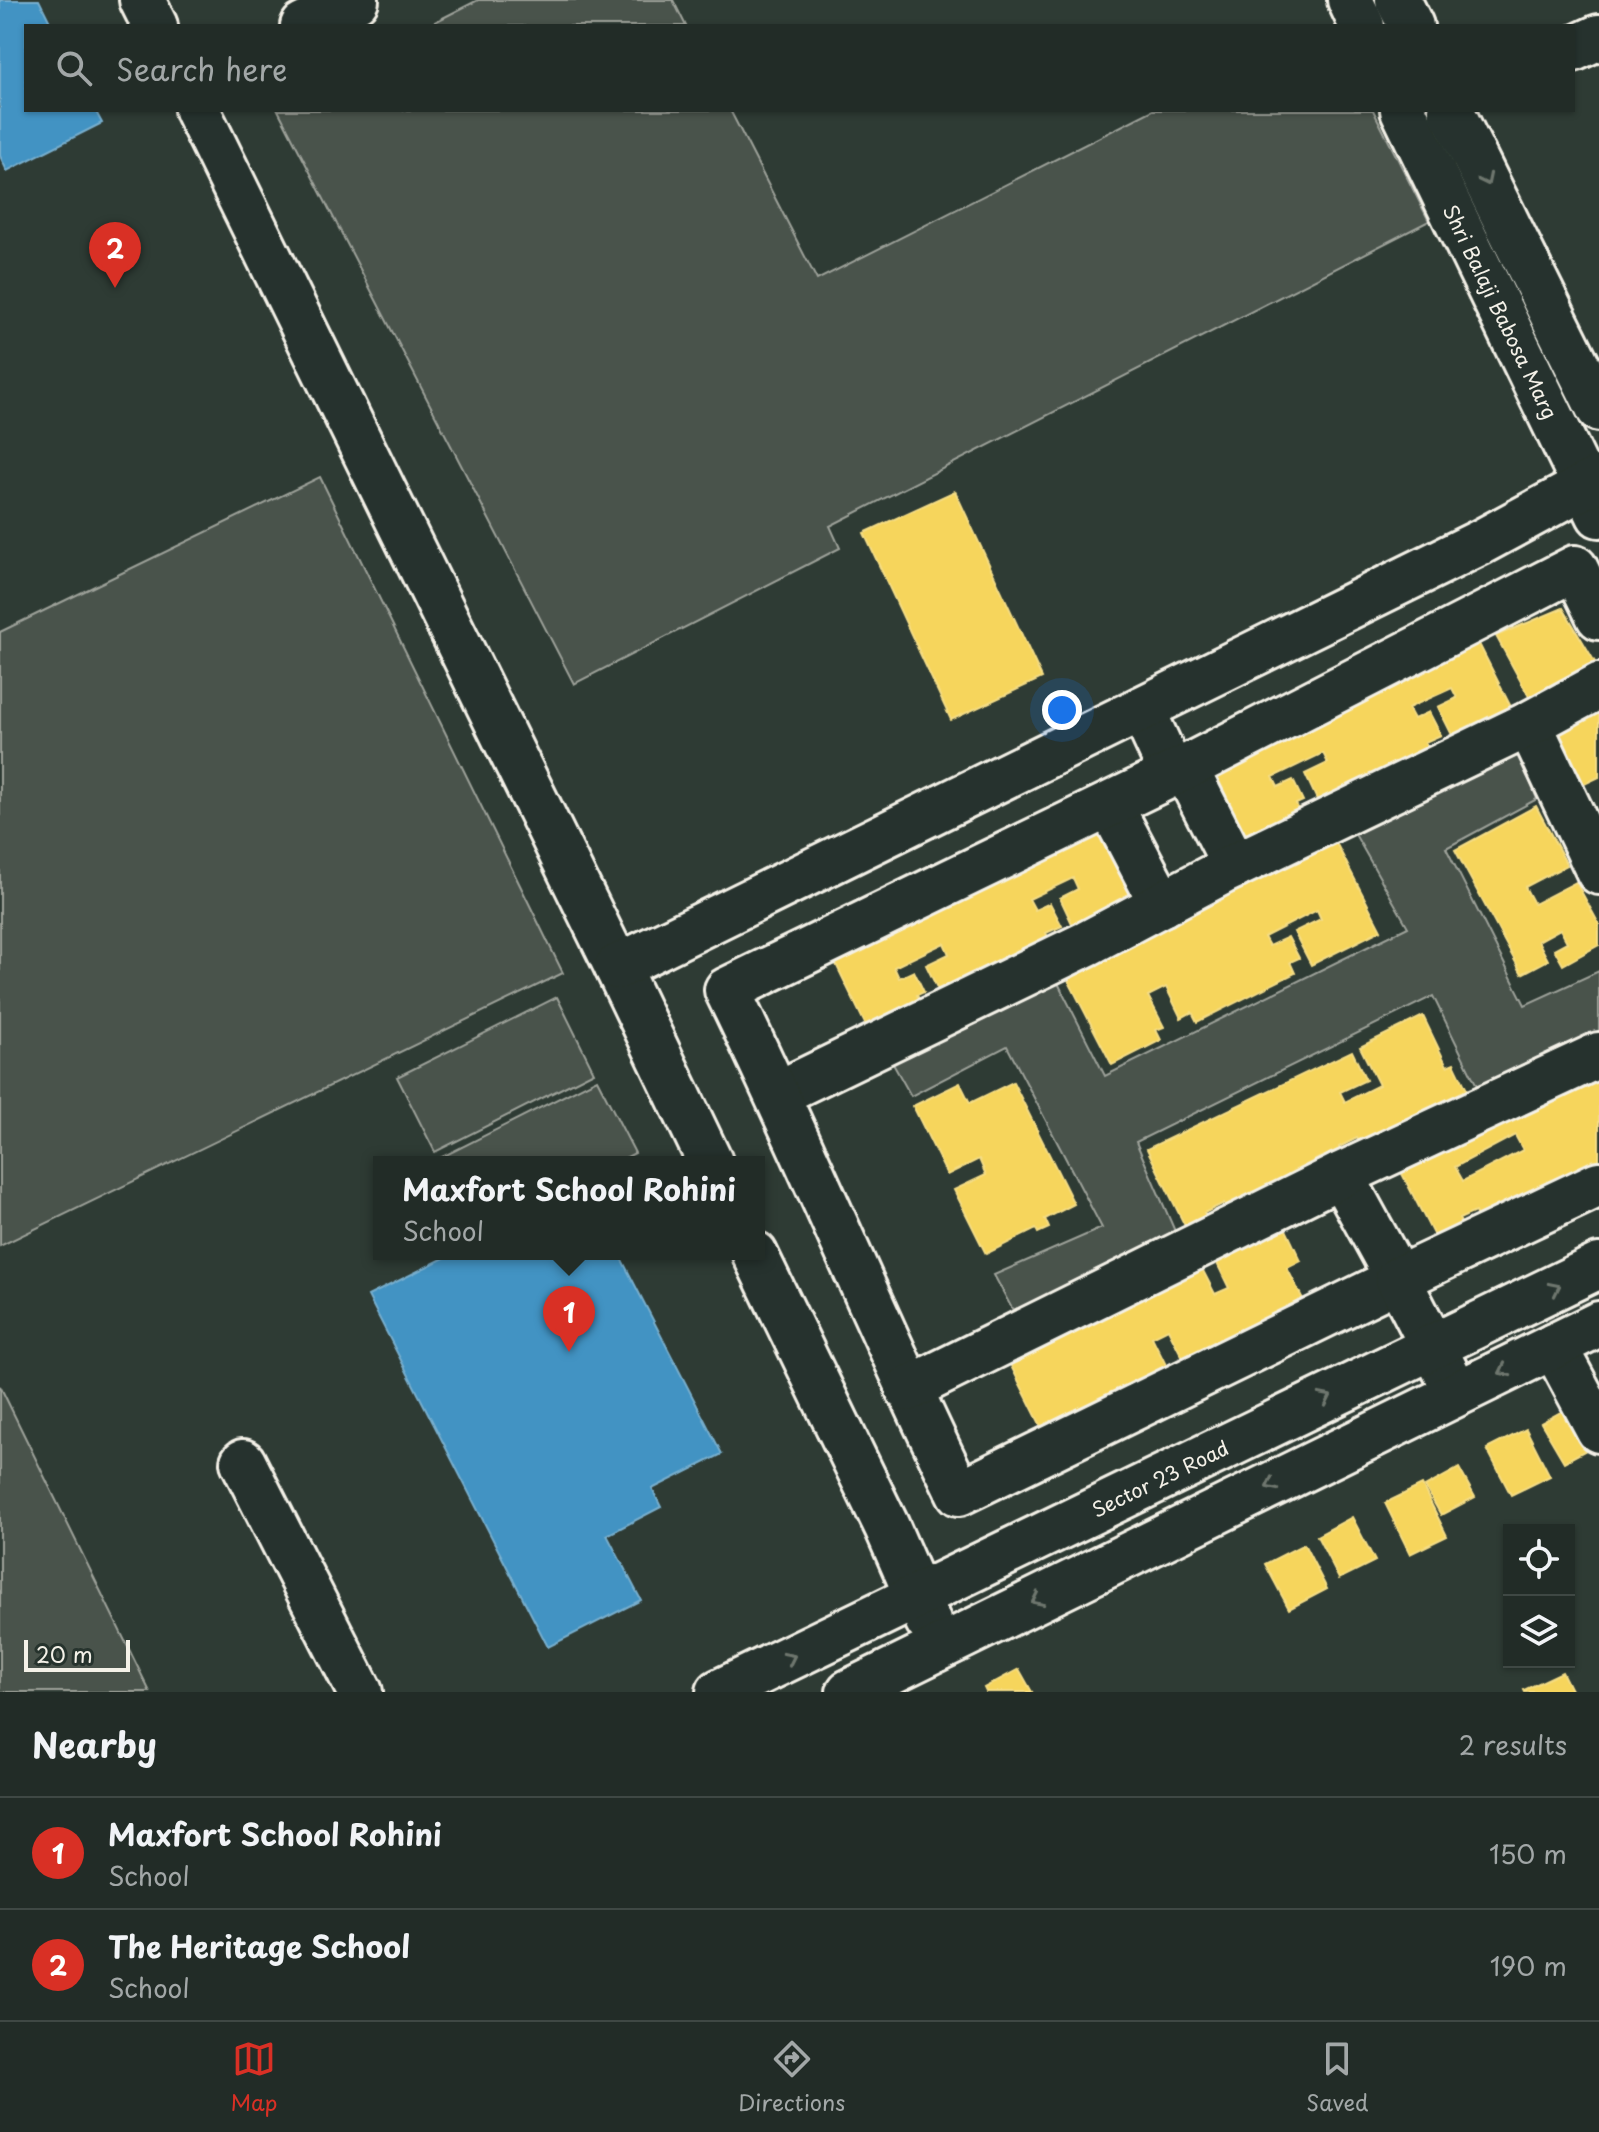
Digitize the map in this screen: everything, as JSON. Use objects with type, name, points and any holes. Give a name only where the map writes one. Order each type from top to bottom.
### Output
[{"type":"street","points":[[142,0],[154,24]]},
{"type":"street","points":[[307,24],[356,0]]},
{"type":"street","points":[[1350,0],[1361,24]]},
{"type":"street","points":[[1398,0],[1410,24]]},
{"type":"street","points":[[1575,48],[1599,37]]},
{"type":"street","points":[[198,112],[707,1156]]},
{"type":"street","points":[[1452,112],[1599,409]]},
{"type":"street","name":"Shri Balaji Babosa Marg","points":[[1419,115],[1594,492]]},
{"type":"street","points":[[617,967],[1481,542],[1594,492]]},
{"type":"street","points":[[1599,617],[1575,568],[1179,771],[727,990],[777,1094],[908,1389],[959,1493],[1599,1184]]},
{"type":"street","points":[[777,1094],[1088,943],[1235,866],[1529,724],[1599,686]]},
{"type":"street","points":[[1142,709],[1235,866]]},
{"type":"street","points":[[1529,724],[1599,872]]},
{"type":"street","points":[[1110,805],[1162,904]]},
{"type":"street","points":[[908,1389],[1341,1175],[1599,1055]]},
{"type":"street","points":[[1341,1175],[1434,1346],[1456,1394]]},
{"type":"street","points":[[758,1260],[887,1527],[939,1648]]},
{"type":"street","name":"Sector 23 Road","points":[[719,1692],[1599,1266]]},
{"type":"street","points":[[849,1692],[1599,1324]]},
{"type":"street","points":[[1554,1346],[1599,1430]]},
{"type":"street","points":[[243,1462],[360,1692]]},
{"type":"shaded area","points":[[478,0],[673,0],[685,24],[431,24]]},
{"type":"shaded area","points":[[279,112],[731,112],[817,280],[1149,112],[1374,112],[1429,221],[830,526],[840,548],[574,684]]},
{"type":"shaded area","points":[[320,477],[563,973],[0,1246],[0,632]]},
{"type":"shaded area","points":[[1516,747],[1537,799],[1446,848],[1525,1005],[1599,971],[1599,1045],[1484,1100],[1433,996],[1136,1142],[1181,1245],[1024,1331],[994,1275],[1102,1228],[1007,1046],[911,1096],[888,1055],[1054,975],[1105,1076],[1408,927],[1348,822]]},
{"type":"shaded area","points":[[557,997],[594,1072],[435,1152],[397,1077]]},
{"type":"shaded area","points":[[597,1079],[635,1153],[629,1156],[444,1156]]},
{"type":"shaded area","points":[[0,1386],[150,1692],[0,1692]]},
{"type":"building: Homes","points":[[955,491],[1042,678],[951,720],[864,533]]},
{"type":"building: Homes","points":[[1563,608],[1599,669],[1533,704],[1496,636]]},
{"type":"building: Homes","points":[[1475,636],[1513,711],[1454,739],[1438,707],[1457,698],[1452,688],[1408,708],[1414,719],[1429,712],[1441,735],[1425,742],[1429,752],[1319,804],[1305,774],[1328,763],[1323,753],[1273,777],[1278,787],[1293,780],[1303,801],[1296,804],[1301,815],[1248,841],[1211,764]]},
{"type":"building: Homes","points":[[1599,699],[1599,777],[1576,788],[1544,728]]},
{"type":"building: Homes","points":[[1536,806],[1567,865],[1525,887],[1534,904],[1576,882],[1599,924],[1599,945],[1563,965],[1554,949],[1567,942],[1560,929],[1538,941],[1548,960],[1522,974],[1455,850]]},
{"type":"building: Homes","points":[[1096,827],[1135,902],[1075,930],[1060,898],[1078,889],[1073,878],[1029,899],[1035,910],[1050,903],[1062,926],[1046,933],[1050,942],[940,994],[926,965],[949,954],[944,943],[894,967],[899,978],[914,971],[924,992],[917,995],[922,1007],[869,1032],[832,956]]},
{"type":"building: Homes","points":[[1332,835],[1381,930],[1311,965],[1294,932],[1321,919],[1317,910],[1264,937],[1269,946],[1288,937],[1299,958],[1290,962],[1295,973],[1197,1022],[1192,1012],[1181,1018],[1166,987],[1148,996],[1164,1027],[1156,1030],[1161,1040],[1112,1065],[1063,970]]},
{"type":"building: Homes","points":[[1423,1016],[1447,1066],[1454,1063],[1470,1096],[1362,1148],[1357,1138],[1339,1147],[1344,1156],[1326,1165],[1321,1157],[1288,1174],[1292,1182],[1228,1212],[1224,1203],[1204,1213],[1209,1221],[1188,1232],[1147,1149],[1352,1051],[1366,1080],[1340,1092],[1345,1102],[1379,1085],[1360,1047]]},
{"type":"building: Homes","points":[[1599,1069],[1599,1160],[1478,1219],[1475,1212],[1459,1219],[1463,1227],[1436,1240],[1399,1168]],"holes":[[[1515,1135],[1523,1150],[1463,1181],[1455,1167]]]},
{"type":"building: Homes","points":[[1013,1082],[1074,1204],[1045,1219],[1049,1228],[1038,1233],[1036,1229],[986,1254],[954,1190],[986,1175],[979,1159],[947,1175],[913,1106],[960,1083],[970,1103]]},
{"type":"building: Homes","points":[[1279,1215],[1301,1261],[1287,1268],[1307,1307],[1190,1372],[1168,1329],[1152,1337],[1167,1367],[1074,1422],[1070,1414],[1064,1417],[1071,1432],[1049,1442],[1004,1352],[1196,1257],[1215,1294],[1229,1288],[1210,1249]]},
{"type":"building: Homes","points":[[1577,1403],[1599,1443],[1564,1462],[1541,1423]]},
{"type":"building: Homes","points":[[1526,1429],[1550,1476],[1511,1495],[1487,1449]]},
{"type":"building: Homes","points":[[1459,1468],[1475,1497],[1441,1515],[1425,1487]]},
{"type":"building: Homes","points":[[1422,1485],[1447,1536],[1410,1554],[1385,1503]]},
{"type":"building: Homes","points":[[1352,1517],[1375,1561],[1339,1579],[1317,1536]]},
{"type":"building: Homes","points":[[1304,1544],[1327,1589],[1289,1609],[1265,1564]]},
{"type":"building: Homes","points":[[1019,1669],[1032,1692],[986,1692],[984,1688]]},
{"type":"building: Homes","points":[[1562,1672],[1572,1692],[1525,1692],[1524,1690]]},
{"type":"building: Schools","points":[[0,0],[39,0],[51,24],[24,24],[24,112],[96,112],[102,123],[7,171],[0,156]]},
{"type":"building: Schools","points":[[440,1260],[622,1260],[722,1454],[652,1489],[661,1507],[607,1535],[641,1600],[548,1647],[368,1296]]},
{"type":"place","name":"The Heritage School","points":[[115,288]]},
{"type":"place","name":"Maxfort School Rohini","points":[[569,1352]]}]
